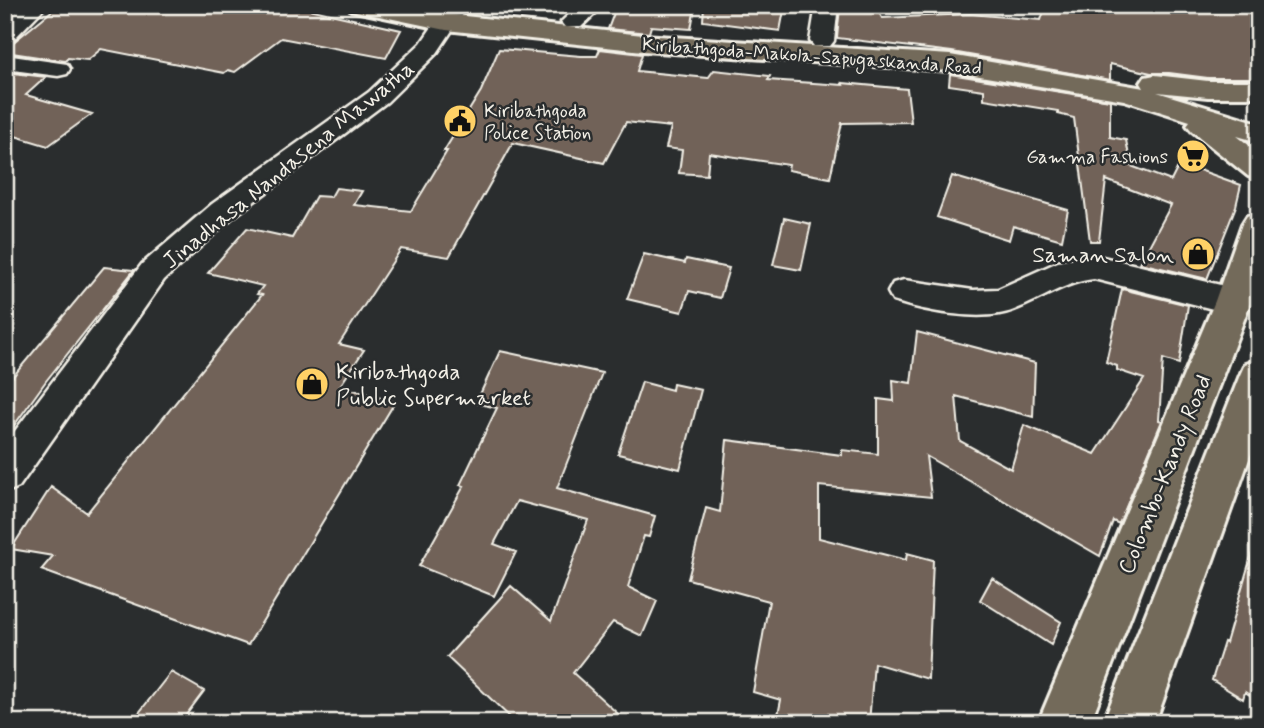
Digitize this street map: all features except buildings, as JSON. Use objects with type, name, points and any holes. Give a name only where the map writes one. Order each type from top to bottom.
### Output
[{"type":"main road","name":"Kiribathgoda-Makola-Sapugaskanda Road","points":[[360,5],[583,14],[822,41],[989,55],[1131,86],[1259,121]]},
{"type":"main road","name":"Kiribathgoda-Makola-Sapugaskanda Road","points":[[447,10],[643,43],[950,62],[1131,86],[1259,133]]},
{"type":"main road","points":[[1131,86],[1259,89]]},
{"type":"main road","points":[[1131,86],[1211,130],[1259,169]]},
{"type":"main road","name":"Colombo-Kandy Road","points":[[1063,723],[1233,301],[1259,224]]},
{"type":"main road","points":[[1129,723],[1259,375]]},
{"type":"street","points":[[5,35],[36,5]]},
{"type":"street","points":[[822,41],[827,5]]},
{"type":"street","name":"Jinadhasa Nandasena Mawatha","points":[[5,475],[153,272],[222,211],[378,97],[429,48],[447,10]]},
{"type":"street","points":[[5,62],[58,69]]},
{"type":"street","points":[[904,292],[973,303],[1002,301],[1069,270],[1094,267],[1233,301]]},
{"type":"place","name":"Kiribathgoda Police Station","points":[[460,121]]},
{"type":"place","name":"Gamma Fashions","points":[[1193,156]]},
{"type":"place","name":"Saman Salon","points":[[1198,254]]},
{"type":"place","name":"Kiribathgoda Public Supermarket","points":[[312,384]]}]
